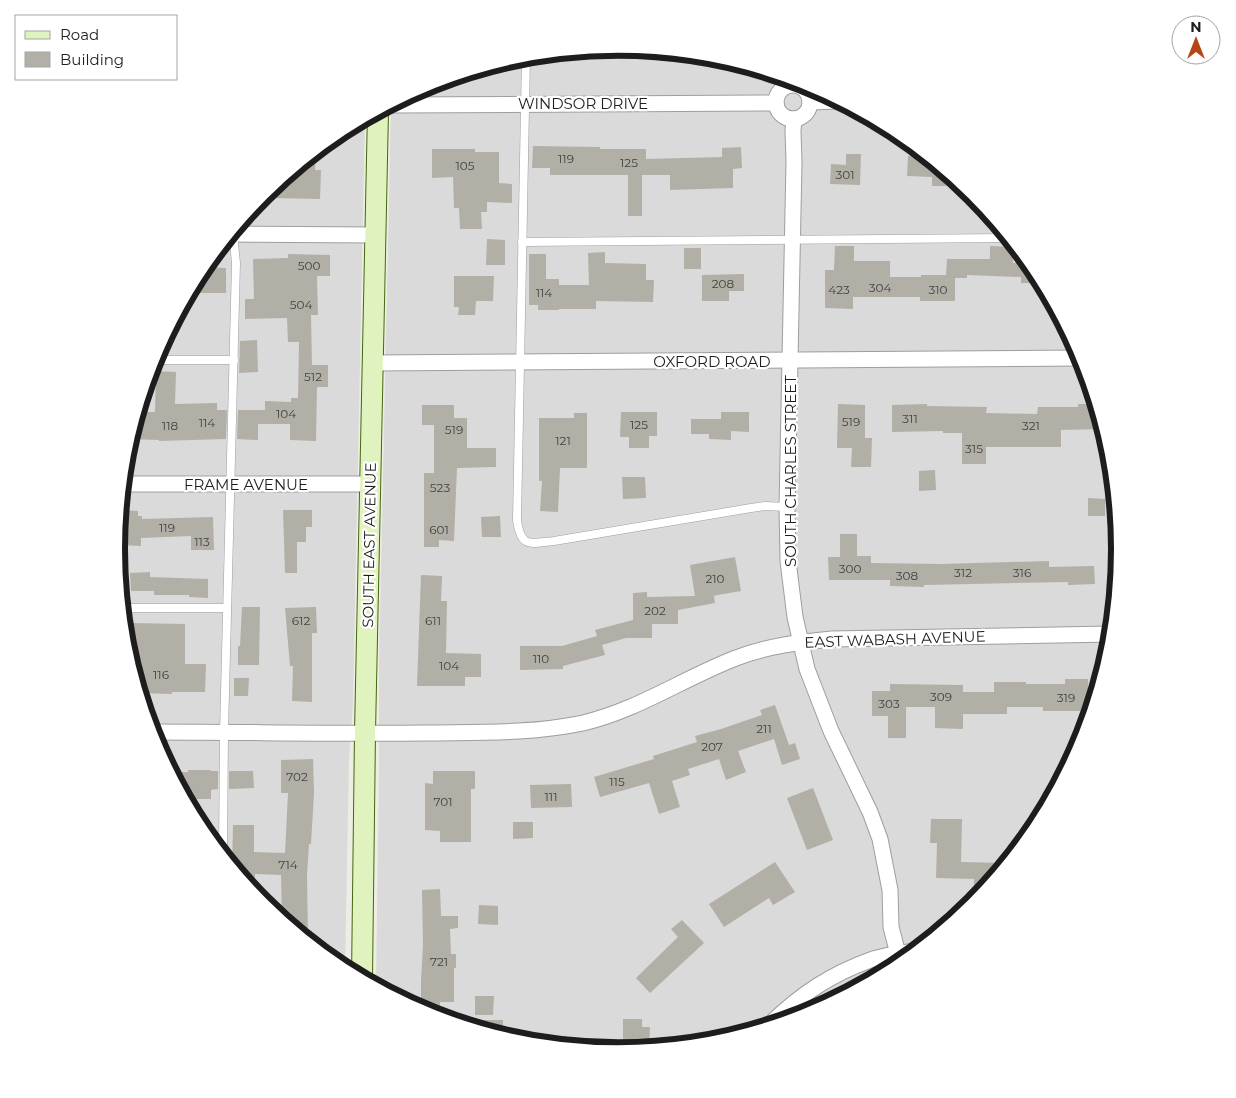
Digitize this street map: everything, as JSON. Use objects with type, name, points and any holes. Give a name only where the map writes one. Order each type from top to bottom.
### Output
[{"type":"main road","name":"SOUTH EAST AVENUE","points":[[362,970],[378,119]]},
{"type":"street","points":[[787,86],[783,88],[777,97],[776,103],[777,108],[784,116],[794,118],[804,115],[810,102],[808,94]]},
{"type":"street","points":[[810,102],[825,102]]},
{"type":"street","name":"WINDSOR DRIVE","points":[[405,105],[776,103]]},
{"type":"street","name":"SOUTH CHARLES STREET","points":[[794,118],[786,507],[788,561],[794,617],[807,668],[831,731],[870,812],[880,839],[890,890],[891,927],[898,954]]},
{"type":"street","points":[[240,234],[376,235]]},
{"type":"street","name":"OXFORD ROAD","points":[[373,363],[1072,358]]},
{"type":"street","name":"FRAME AVENUE","points":[[129,484],[370,484]]},
{"type":"street","name":"EAST WABASH AVENUE","points":[[161,732],[365,734],[530,731],[584,723],[603,718],[644,702],[737,657],[774,646],[842,639],[1103,634]]},
{"type":"street","points":[[783,1013],[817,985],[839,973],[875,958],[898,954]]},
{"type":"lane","points":[[526,65],[517,520],[521,538],[531,543],[554,541],[751,508],[766,506],[786,507]]},
{"type":"lane","points":[[522,242],[1000,238]]},
{"type":"lane","points":[[223,844],[224,732],[236,263],[233,242]]},
{"type":"lane","points":[[163,360],[234,360]]},
{"type":"lane","points":[[129,608],[227,608]]},
{"type":"shaded area","points":[[586,57],[650,57],[682,60],[746,73],[776,82],[836,107],[864,122],[892,139],[943,179],[988,224],[1009,249],[1028,275],[1060,331],[1085,391],[1094,421],[1107,485],[1110,517],[1110,581],[1107,613],[1094,677],[1085,707],[1060,767],[1045,795],[1028,823],[988,874],[943,919],[918,940],[892,959],[836,991],[776,1016],[746,1025],[682,1038],[618,1042],[554,1038],[490,1025],[429,1004],[376,978],[379,660],[391,112],[400,107],[460,82],[490,73],[554,60]]},
{"type":"shaded area","points":[[365,126],[353,704],[349,760],[345,960],[293,919],[248,874],[208,823],[191,795],[163,738],[142,677],[129,613],[125,549],[129,485],[142,421],[163,360],[191,303],[227,249],[270,201],[318,158]]},
{"type":"building","points":[[533,146],[646,149],[646,159],[722,157],[722,148],[741,147],[742,168],[733,169],[733,188],[670,190],[670,175],[642,175],[642,216],[628,216],[628,175],[550,175],[550,168],[532,168]]},
{"type":"building","points":[[432,149],[475,149],[475,152],[499,152],[499,183],[512,184],[512,203],[487,202],[487,212],[481,212],[482,229],[460,229],[459,208],[454,208],[453,177],[432,178]]},
{"type":"building","points":[[846,154],[861,154],[860,185],[830,184],[831,164],[846,165]]},
{"type":"building","points":[[908,156],[915,156],[950,186],[932,186],[932,177],[907,176]]},
{"type":"building","points":[[316,160],[315,170],[321,170],[320,199],[273,198]]},
{"type":"building","points":[[487,239],[505,240],[505,265],[486,265]]},
{"type":"building","points":[[835,246],[854,246],[854,261],[890,261],[890,277],[946,275],[947,259],[990,259],[990,246],[1007,247],[1013,254],[1013,263],[1019,263],[1033,283],[1021,283],[1021,277],[967,275],[967,278],[955,278],[955,301],[920,301],[920,297],[853,297],[853,309],[825,308],[825,270],[834,270]]},
{"type":"building","points":[[684,248],[701,248],[701,269],[684,269]]},
{"type":"building","points":[[605,252],[605,263],[646,264],[646,280],[654,280],[653,302],[596,301],[596,309],[559,310],[538,310],[538,305],[529,305],[529,254],[546,254],[546,279],[559,279],[559,285],[589,285],[588,253]]},
{"type":"building","points":[[288,254],[330,255],[330,276],[317,276],[318,315],[311,315],[312,365],[328,365],[328,387],[317,387],[316,441],[290,440],[290,424],[258,424],[258,440],[237,439],[238,410],[265,410],[265,401],[291,402],[291,398],[298,398],[299,342],[288,342],[287,318],[245,319],[245,299],[254,299],[253,259],[288,258]]},
{"type":"building","points":[[214,267],[226,268],[226,293],[199,293],[199,290]]},
{"type":"building","points":[[744,274],[744,291],[729,291],[729,301],[702,301],[702,275]]},
{"type":"building","points":[[454,276],[494,276],[493,301],[476,301],[475,315],[458,315],[459,307],[454,307]]},
{"type":"building","points":[[257,340],[258,372],[239,373],[240,341]]},
{"type":"building","points":[[159,371],[176,372],[175,404],[217,403],[217,410],[227,410],[226,439],[159,441],[138,439],[145,412],[155,412],[156,379]]},
{"type":"building","points":[[838,404],[865,405],[865,438],[872,438],[871,467],[851,467],[852,448],[837,448]]},
{"type":"building","points":[[927,404],[927,406],[987,407],[986,413],[1037,414],[1038,407],[1078,407],[1078,404],[1089,404],[1096,429],[1061,430],[1061,447],[986,447],[986,464],[962,464],[962,433],[943,433],[943,431],[892,432],[892,405]]},
{"type":"building","points":[[422,405],[454,405],[454,418],[467,418],[467,448],[496,448],[496,467],[457,468],[454,541],[439,540],[439,547],[424,547],[424,473],[434,473],[434,425],[422,425]]},
{"type":"building","points":[[621,412],[657,412],[657,436],[649,436],[649,448],[629,448],[629,437],[620,437]]},
{"type":"building","points":[[721,412],[749,412],[749,432],[731,431],[731,440],[709,439],[709,434],[691,434],[691,419],[721,419]]},
{"type":"building","points":[[574,413],[587,413],[587,468],[560,468],[558,512],[540,511],[542,481],[539,481],[539,418],[574,418]]},
{"type":"building","points":[[935,470],[936,490],[919,491],[919,471]]},
{"type":"building","points":[[622,477],[645,477],[646,498],[623,499]]},
{"type":"building","points":[[1088,498],[1105,499],[1105,516],[1088,516]]},
{"type":"building","points":[[127,510],[138,511],[138,516],[142,516],[142,519],[213,517],[214,550],[191,550],[191,536],[141,538],[141,546],[125,545]]},
{"type":"building","points":[[283,510],[312,510],[312,527],[306,527],[306,542],[297,542],[297,573],[285,573]]},
{"type":"building","points":[[500,516],[501,537],[482,537],[481,517]]},
{"type":"building","points":[[840,534],[857,534],[857,556],[871,556],[871,563],[942,564],[1049,561],[1049,567],[1094,566],[1095,584],[1068,585],[1068,582],[924,585],[924,587],[890,586],[890,580],[829,580],[828,557],[840,557]]},
{"type":"building","points":[[735,557],[741,591],[712,596],[714,596],[715,603],[678,610],[678,624],[652,624],[652,638],[626,638],[602,645],[605,655],[563,666],[563,669],[520,670],[520,646],[562,646],[597,636],[595,630],[633,620],[633,593],[647,592],[647,597],[695,596],[690,565]]},
{"type":"building","points":[[150,572],[150,577],[208,579],[208,598],[189,597],[189,595],[154,595],[154,591],[131,591],[130,573]]},
{"type":"building","points":[[421,575],[442,576],[441,601],[447,601],[446,653],[481,654],[481,677],[465,677],[465,686],[417,686]]},
{"type":"building","points":[[242,607],[260,607],[259,665],[238,665]]},
{"type":"building","points":[[316,607],[317,633],[312,633],[312,702],[292,701],[293,666],[290,666],[285,608]]},
{"type":"building","points":[[131,623],[185,624],[185,664],[206,664],[205,692],[172,692],[172,694],[147,693]]},
{"type":"building","points":[[234,678],[249,678],[248,696],[234,696]]},
{"type":"building","points":[[1065,679],[1088,679],[1089,695],[1083,711],[1043,711],[1043,707],[1007,707],[1007,714],[963,714],[963,729],[935,728],[935,707],[906,707],[906,738],[888,738],[888,716],[872,716],[872,691],[890,691],[890,684],[963,685],[963,692],[994,692],[994,682],[1065,684]]},
{"type":"building","points":[[775,705],[789,745],[795,743],[800,759],[782,765],[774,739],[738,751],[746,772],[726,780],[719,759],[688,769],[690,775],[672,781],[680,807],[659,814],[649,783],[600,797],[594,777],[654,759],[653,756],[697,742],[695,736],[762,715],[760,710]]},
{"type":"building","points":[[313,759],[314,793],[307,875],[308,931],[282,908],[281,875],[255,874],[255,881],[232,855],[233,825],[254,825],[254,852],[285,853],[288,793],[281,793],[281,760]]},
{"type":"building","points":[[188,770],[218,771],[218,789],[211,790],[211,799],[193,799],[179,772],[188,772]]},
{"type":"building","points":[[229,771],[253,771],[254,788],[229,789]]},
{"type":"building","points":[[433,771],[475,771],[475,789],[471,789],[471,842],[440,842],[440,831],[425,830],[425,783],[433,784]]},
{"type":"building","points":[[571,784],[572,807],[531,808],[530,785]]},
{"type":"building","points":[[813,788],[833,840],[807,850],[787,798]]},
{"type":"building","points":[[931,819],[962,819],[961,862],[997,863],[974,889],[974,879],[936,878],[937,843],[930,843]]},
{"type":"building","points":[[513,822],[533,822],[533,838],[513,839]]},
{"type":"building","points":[[775,862],[795,892],[773,905],[769,898],[724,927],[709,904]]},
{"type":"building","points":[[440,889],[441,916],[458,916],[458,928],[450,929],[451,954],[456,954],[454,1002],[440,1002],[440,1008],[421,1000],[422,890]]},
{"type":"building","points":[[479,905],[498,906],[498,925],[478,924]]},
{"type":"building","points":[[682,920],[704,943],[650,993],[636,978],[678,937],[671,929]]},
{"type":"building","points":[[475,996],[494,996],[493,1015],[475,1015]]},
{"type":"building","points":[[623,1019],[642,1019],[642,1027],[650,1027],[649,1041],[623,1042]]},
{"type":"building","points":[[473,1020],[503,1020],[503,1028]]}]
